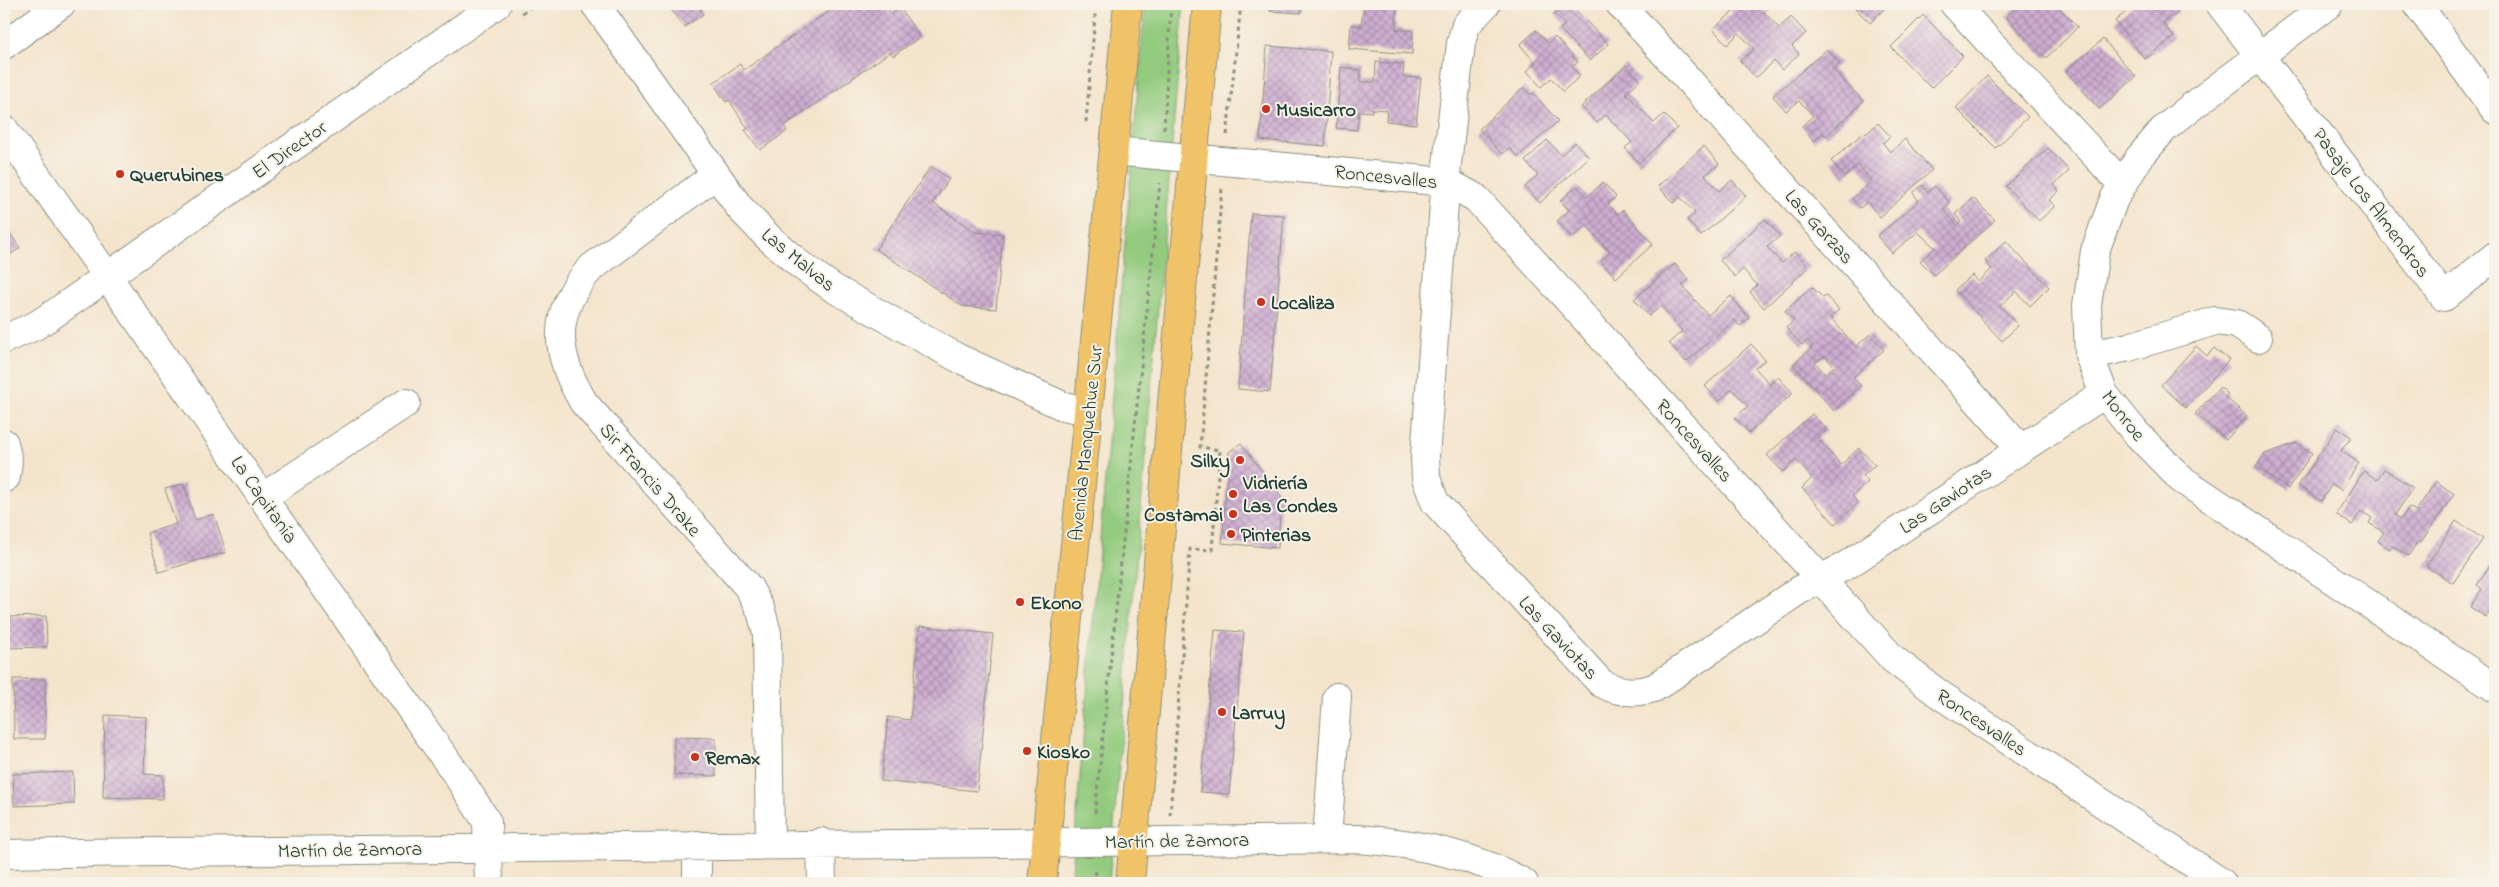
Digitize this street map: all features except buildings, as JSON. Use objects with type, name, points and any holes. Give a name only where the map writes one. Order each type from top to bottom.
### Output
[{"type":"main road","name":"Avenida Manquehue Sur","points":[[1042,883],[1128,4]]},
{"type":"main road","points":[[1130,883],[1207,4]]},
{"type":"street","points":[[4,46],[61,4]]},
{"type":"street","name":"El Director","points":[[4,339],[35,326],[109,276],[497,4]]},
{"type":"street","name":"Las Malvas","points":[[595,4],[740,208],[768,237],[799,264],[833,288],[958,358],[1063,406],[1088,411]]},
{"type":"street","points":[[1447,182],[1461,44],[1466,25],[1486,4]]},
{"type":"street","name":"Las Garzas","points":[[1620,4],[2020,448]]},
{"type":"street","points":[[1954,4],[2122,184]]},
{"type":"street","points":[[2220,4],[2260,56]]},
{"type":"street","name":"Monroe","points":[[2329,4],[2163,130],[2139,158],[2122,184],[2104,224],[2094,260],[2087,306],[2089,356],[2104,394],[2136,433],[2181,479],[2495,688]]},
{"type":"street","points":[[2417,4],[2495,110]]},
{"type":"street","name":"Pasaje Los Almendros","points":[[2260,56],[2444,297],[2495,256]]},
{"type":"street","name":"La Capitanía","points":[[4,129],[109,276],[459,778],[487,822],[489,883]]},
{"type":"street","name":"Roncesvalles","points":[[1114,151],[1447,182],[1476,198],[1893,659],[1912,675],[2222,883]]},
{"type":"street","name":"Sir Francis Drake","points":[[715,175],[585,274],[570,295],[564,311],[560,330],[561,350],[566,369],[584,402],[749,588],[761,611],[767,634],[770,843]]},
{"type":"street","name":"Las Gaviotas","points":[[1447,182],[1425,456],[1426,478],[1436,502],[1594,676],[1606,686],[1620,692],[1643,692],[1654,688],[1798,591],[1846,565],[2104,394]]},
{"type":"street","points":[[2089,356],[2129,347],[2215,321],[2236,324],[2258,338]]},
{"type":"street","points":[[263,497],[406,403]]},
{"type":"street","points":[[4,443],[8,462],[6,477],[4,478]]},
{"type":"street","points":[[1327,839],[1337,697]]},
{"type":"street","name":"Martín de Zamora","points":[[4,854],[821,842],[1327,839],[1389,841],[1419,846],[1483,864],[1524,883]]},
{"type":"street","points":[[821,842],[822,883]]},
{"type":"street","points":[[697,845],[697,883]]},
{"type":"path","points":[[1094,814],[1162,155],[1171,4]]},
{"type":"path","points":[[1170,810],[1190,549],[1212,550],[1220,450],[1200,448],[1224,160],[1241,4]]},
{"type":"path","points":[[1095,883],[1097,865]]},
{"type":"green space","points":[[1145,4],[1184,4],[1109,883],[1071,883]]},
{"type":"place","name":"Musicarro","points":[[1266,109]]},
{"type":"place","name":"Querubines","points":[[120,174]]},
{"type":"place","name":"Localiza","points":[[1261,302]]},
{"type":"place","name":"Silky","points":[[1240,460]]},
{"type":"place","name":"Vidriería Las Condes","points":[[1233,494]]},
{"type":"place","name":"Costamai","points":[[1233,514]]},
{"type":"place","name":"Pinterias","points":[[1231,534]]},
{"type":"place","name":"Ekono","points":[[1020,602]]},
{"type":"place","name":"Larruy","points":[[1222,712]]},
{"type":"place","name":"Kiosko","points":[[1027,751]]},
{"type":"place","name":"Remax","points":[[695,757]]}]
